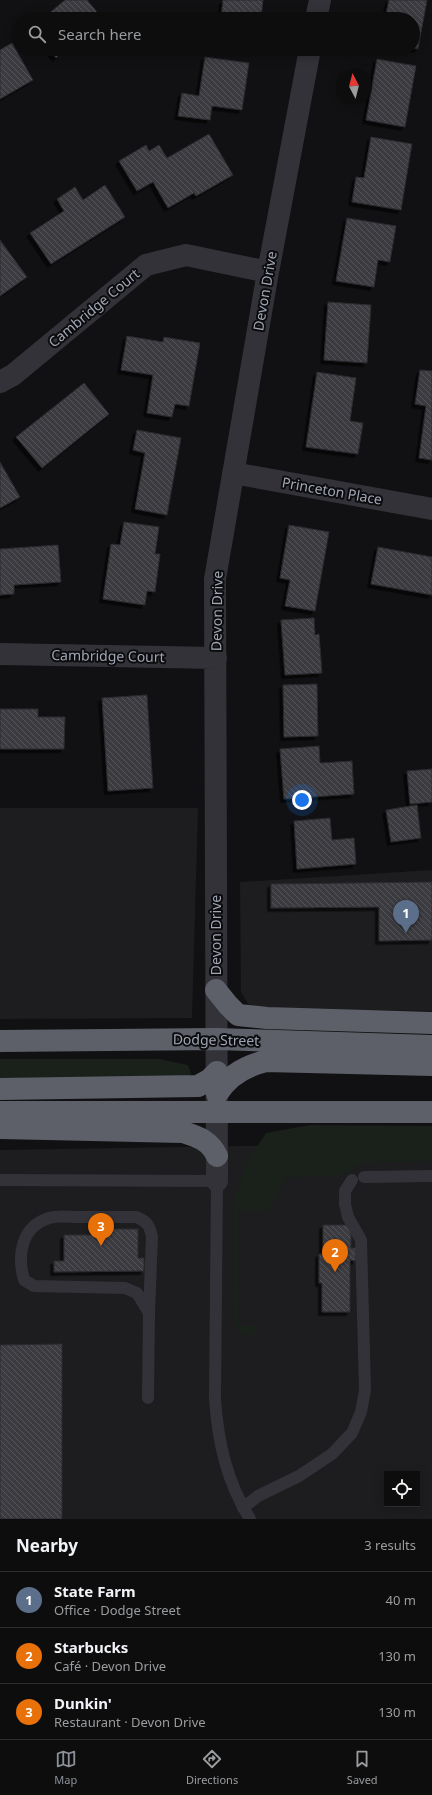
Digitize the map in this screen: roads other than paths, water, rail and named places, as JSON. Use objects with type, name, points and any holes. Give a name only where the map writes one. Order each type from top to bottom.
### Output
[{"type":"highway","points":[[216,990],[238,1015],[267,1018],[432,1024]]},
{"type":"highway","name":"Dodge Street","points":[[0,1041],[217,1039],[432,1046]]},
{"type":"highway","points":[[217,1103],[223,1085],[232,1076],[253,1064],[266,1061],[432,1065]]},
{"type":"highway","points":[[0,1089],[198,1086],[209,1080],[217,1072]]},
{"type":"highway","points":[[0,1112],[217,1103],[432,1112]]},
{"type":"highway","points":[[0,1128],[183,1132],[204,1140],[212,1147],[218,1156]]},
{"type":"street","points":[[317,12],[320,0]]},
{"type":"street","name":"Devon Drive","points":[[217,1181],[215,579],[268,272],[309,56]]},
{"type":"street","name":"Cambridge Court","points":[[0,382],[13,375],[146,264],[186,255],[268,272]]},
{"type":"street","name":"Princeton Place","points":[[233,473],[432,508]]},
{"type":"street","name":"Cambridge Court","points":[[0,654],[216,658]]},
{"type":"lane","points":[[243,1508],[258,1496],[299,1476],[332,1454],[352,1433],[361,1412],[364,1390],[361,1240],[348,1217],[345,1204],[345,1191],[358,1179],[432,1176]]},
{"type":"lane","points":[[0,1180],[217,1181],[215,1399],[218,1436],[228,1476],[243,1508],[250,1519]]},
{"type":"lane","points":[[148,1313],[137,1293],[125,1288],[45,1287],[34,1286],[24,1280],[21,1251],[25,1237],[38,1224],[49,1218],[136,1217],[144,1220],[150,1226],[152,1237],[152,1271],[148,1313],[148,1398]]},
{"type":"place","name":"State Farm","points":[[406,933]]},
{"type":"place","name":"Dunkin'","points":[[101,1246]]},
{"type":"place","name":"Starbucks","points":[[335,1272]]}]
